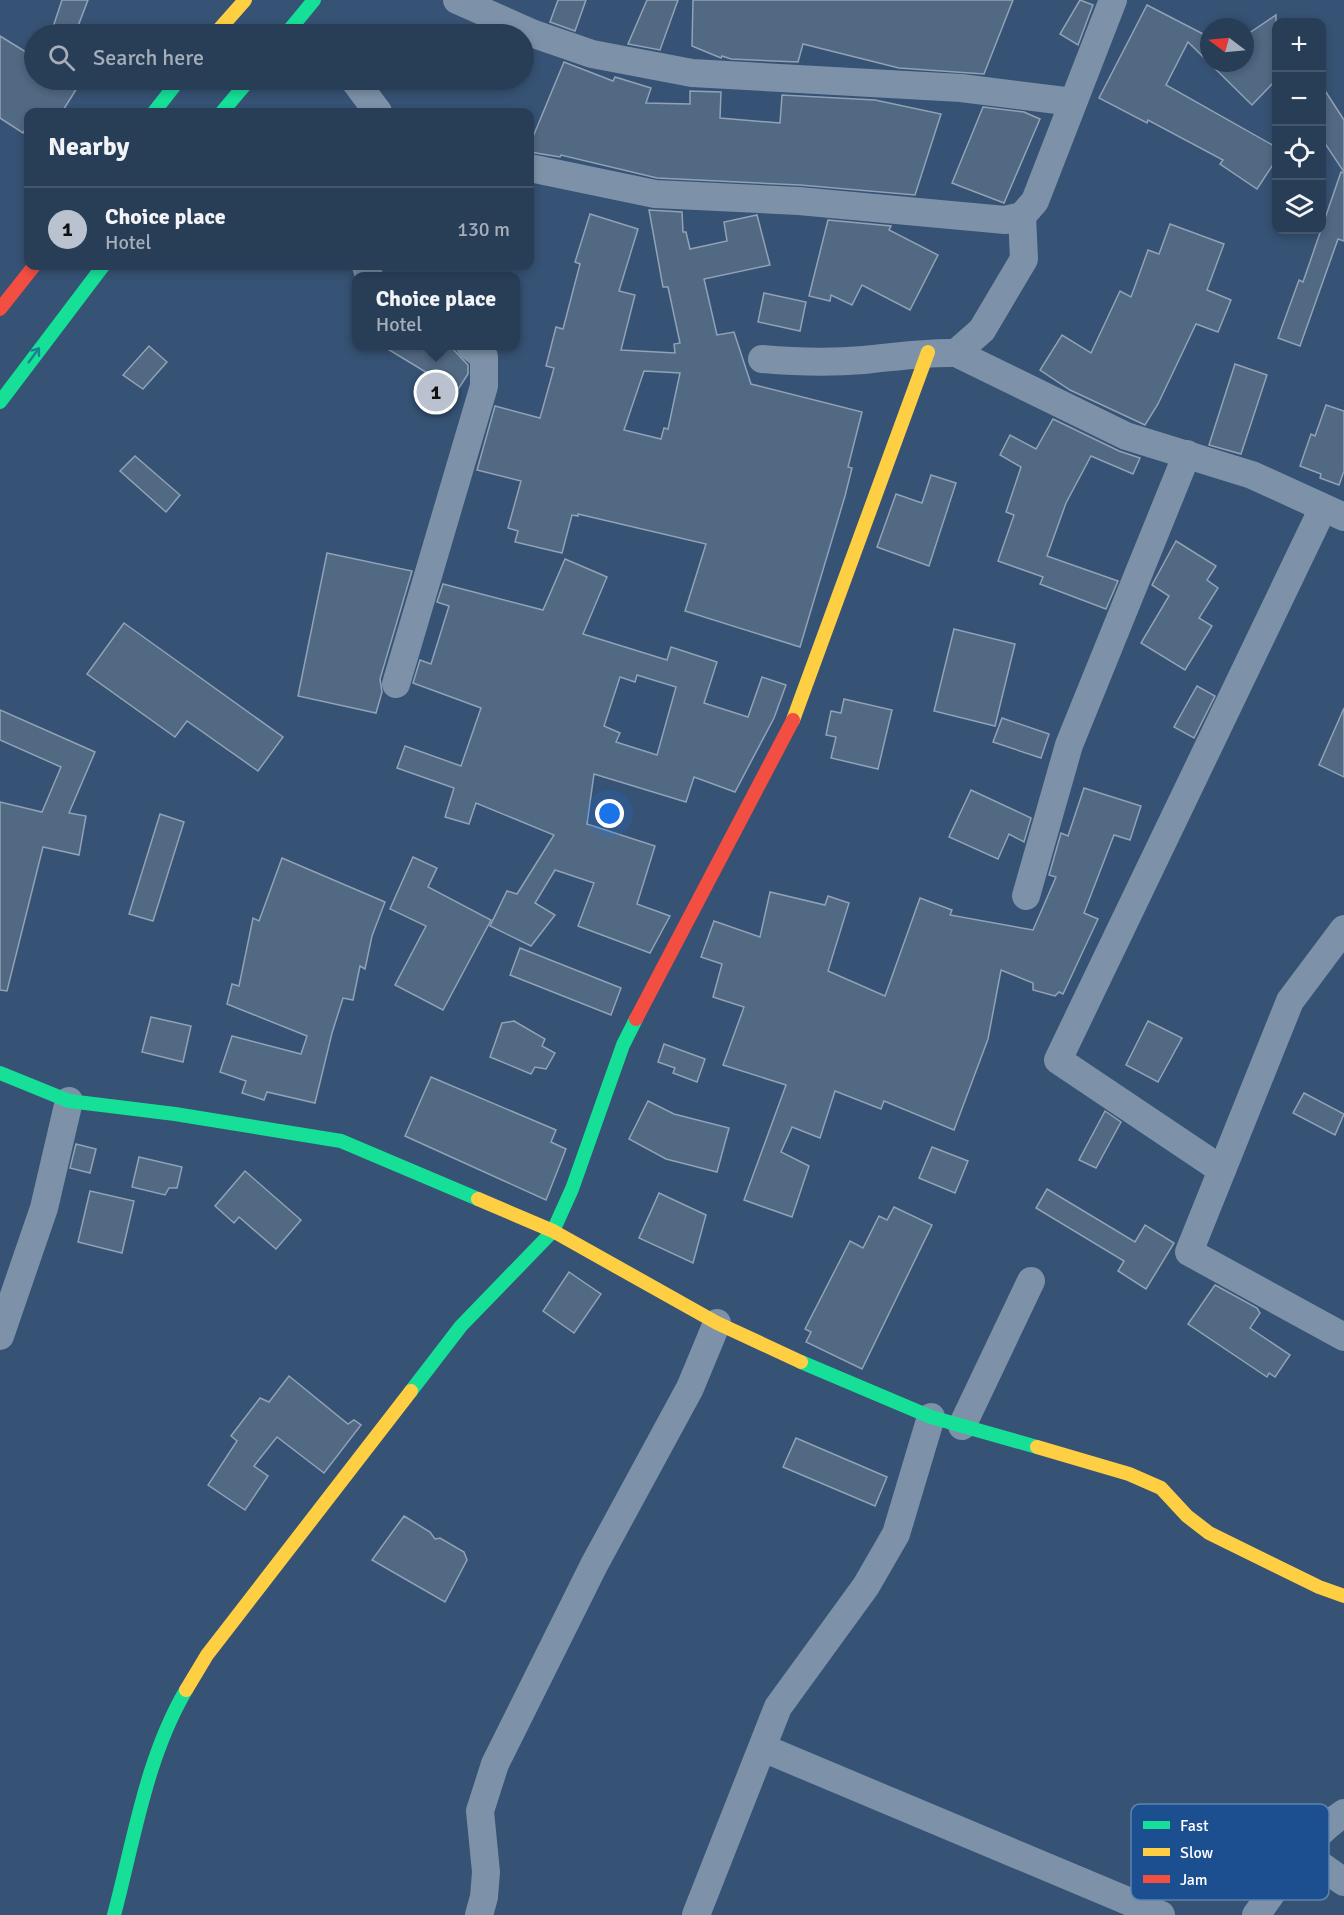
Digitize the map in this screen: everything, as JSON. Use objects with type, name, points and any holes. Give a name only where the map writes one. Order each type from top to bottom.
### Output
[{"type":"street","points":[[224,24],[245,0]]},
{"type":"street","points":[[300,24],[314,0]]},
{"type":"street","points":[[457,0],[511,24]]},
{"type":"street","points":[[534,169],[655,194],[799,201],[1005,220],[1022,216],[1035,201],[1113,0]]},
{"type":"street","points":[[534,34],[592,54],[692,73],[961,88],[1073,102]]},
{"type":"street","points":[[157,108],[171,90]]},
{"type":"street","points":[[225,108],[241,90]]},
{"type":"street","points":[[361,90],[374,108]]},
{"type":"street","points":[[956,352],[982,330],[1024,259],[1022,216]]},
{"type":"street","points":[[1,304],[31,270]]},
{"type":"street","points":[[0,402],[100,270]]},
{"type":"street","points":[[396,684],[484,386],[484,357],[476,350]]},
{"type":"street","points":[[114,1915],[156,1753],[172,1714],[207,1655],[461,1326],[553,1232],[572,1189],[623,1045],[791,726],[928,352]]},
{"type":"street","points":[[762,359],[808,363],[865,360],[928,352],[956,352],[1126,436],[1252,475],[1334,512],[1058,1060],[1222,1170]]},
{"type":"street","points":[[1026,897],[1070,745],[1187,454]]},
{"type":"street","points":[[1344,929],[1290,1001],[1189,1252],[1344,1337]]},
{"type":"street","points":[[0,1072],[69,1101],[175,1114],[341,1141],[553,1232],[717,1323],[784,1356],[931,1417],[1130,1474],[1161,1488],[1187,1516],[1209,1533],[1319,1587],[1344,1596]]},
{"type":"street","points":[[0,1336],[44,1208],[69,1101]]},
{"type":"street","points":[[962,1426],[1031,1281]]},
{"type":"street","points":[[479,1915],[484,1897],[486,1872],[480,1811],[495,1764],[594,1565],[690,1388],[717,1323]]},
{"type":"street","points":[[696,1915],[778,1707],[866,1586],[896,1534],[931,1417]]},
{"type":"street","points":[[763,1748],[1161,1915]]},
{"type":"street","points":[[1329,1823],[1344,1814]]},
{"type":"street","points":[[1329,1872],[1344,1882]]},
{"type":"street","points":[[1256,1915],[1267,1900]]},
{"type":"building","points":[[62,0],[88,0],[79,24],[54,24]]},
{"type":"building","points":[[558,0],[586,0],[575,31],[550,22]]},
{"type":"building","points":[[647,0],[678,0],[660,50],[628,44]]},
{"type":"building","points":[[693,0],[1013,0],[984,74],[899,68],[803,44],[798,62],[731,59],[722,56],[721,58],[692,46]]},
{"type":"building","points":[[1080,0],[1093,5],[1078,45],[1060,34]]},
{"type":"building","points":[[1147,5],[1200,32],[1200,54],[1188,42],[1166,85],[1272,145],[1272,166],[1257,189],[1220,164],[1223,160],[1148,120],[1147,123],[1099,98]]},
{"type":"building","points":[[1276,15],[1276,18],[1272,18],[1272,84],[1252,105],[1218,72],[1254,72],[1254,30]]},
{"type":"building","points":[[0,36],[24,51],[24,90],[76,90],[64,108],[24,108],[23,133],[0,118]]},
{"type":"building","points":[[564,62],[613,81],[615,77],[651,88],[646,103],[690,104],[690,91],[721,92],[720,118],[780,123],[782,95],[875,100],[941,114],[915,195],[800,185],[657,178],[561,155],[560,157],[534,153],[534,134]]},
{"type":"building","points":[[1326,92],[1344,120],[1344,172],[1326,145]]},
{"type":"building","points":[[983,107],[1024,112],[1040,119],[1004,203],[952,183]]},
{"type":"building","points":[[1341,172],[1344,173],[1344,241],[1338,239],[1300,346],[1278,338],[1299,280],[1303,282],[1320,234],[1326,234],[1326,215]]},
{"type":"building","points":[[649,210],[682,212],[683,232],[686,232],[690,249],[727,241],[724,222],[757,215],[770,265],[704,279],[717,335],[734,332],[751,384],[862,412],[848,467],[852,468],[845,496],[800,647],[685,611],[706,544],[578,514],[578,516],[572,515],[562,553],[515,542],[518,531],[508,528],[521,481],[477,470],[495,406],[540,418],[554,368],[546,366],[556,327],[563,329],[580,264],[575,262],[590,214],[638,229],[619,291],[635,295],[621,350],[675,353],[674,344],[680,343],[668,287],[663,287]],"holes":[[[644,371],[680,373],[668,429],[664,428],[661,439],[624,430]]]},
{"type":"building","points":[[828,220],[891,226],[889,230],[938,255],[910,310],[862,285],[852,305],[831,295],[830,301],[809,296]]},
{"type":"building","points":[[1170,224],[1224,244],[1207,290],[1231,300],[1218,332],[1196,324],[1158,404],[1145,425],[1070,390],[1040,370],[1062,335],[1091,353],[1120,291],[1131,297],[1148,250],[1159,254]]},
{"type":"building","points":[[764,293],[806,302],[800,331],[758,322]]},
{"type":"building","points":[[149,346],[167,362],[143,389],[123,375]]},
{"type":"building","points":[[389,350],[454,350],[468,365],[468,374],[457,391]]},
{"type":"building","points":[[1235,364],[1267,375],[1241,454],[1209,445]]},
{"type":"building","points":[[1326,405],[1344,411],[1344,471],[1339,485],[1320,478],[1321,474],[1300,466],[1311,434],[1315,436]]},
{"type":"building","points":[[1053,419],[1119,451],[1140,458],[1133,474],[1091,456],[1066,503],[1047,556],[1118,581],[1106,609],[1040,584],[1043,577],[998,561],[1014,515],[1006,512],[1021,467],[1000,455],[1010,435],[1036,449]]},
{"type":"building","points":[[135,456],[180,495],[166,512],[120,471]]},
{"type":"building","points":[[931,475],[956,483],[929,566],[877,547],[896,494],[922,503]]},
{"type":"building","points":[[1176,541],[1216,566],[1207,580],[1218,588],[1199,618],[1212,626],[1185,670],[1141,643],[1169,596],[1152,585]]},
{"type":"building","points":[[327,553],[412,571],[380,679],[382,692],[376,713],[298,696]]},
{"type":"building","points":[[565,559],[607,577],[583,634],[667,660],[671,647],[717,662],[704,703],[748,717],[762,677],[786,685],[774,718],[735,792],[694,777],[686,802],[594,774],[587,824],[655,846],[637,904],[670,916],[650,953],[578,926],[594,883],[555,870],[535,903],[555,915],[531,946],[490,926],[507,891],[517,894],[554,835],[476,803],[469,824],[445,817],[454,788],[397,768],[405,746],[461,766],[481,708],[413,683],[420,660],[431,664],[449,606],[437,602],[443,584],[543,610]],"holes":[[[637,675],[676,687],[657,755],[616,742],[620,733],[604,726],[620,677],[635,682]]]},
{"type":"building","points":[[124,623],[283,737],[258,771],[187,721],[175,737],[87,674]]},
{"type":"building","points":[[954,629],[1015,644],[995,726],[934,711]]},
{"type":"building","points":[[1197,686],[1215,696],[1194,738],[1174,727]]},
{"type":"building","points":[[844,699],[892,710],[878,769],[831,758],[836,737],[826,735],[831,711],[841,713]]},
{"type":"building","points":[[1344,708],[1344,777],[1319,765]]},
{"type":"building","points":[[0,710],[95,752],[69,813],[86,816],[79,855],[43,847],[7,991],[0,990],[0,802],[42,812],[61,767],[0,740]]},
{"type":"building","points":[[1002,718],[1049,734],[1041,758],[993,742]]},
{"type":"building","points":[[1084,788],[1141,806],[1130,840],[1114,835],[1084,913],[1098,919],[1063,994],[1059,992],[1055,996],[1033,990],[1033,983],[1001,970],[988,1039],[954,1130],[884,1101],[881,1109],[835,1091],[820,1138],[792,1127],[781,1152],[809,1166],[792,1217],[744,1200],[786,1085],[723,1065],[744,1007],[713,997],[722,964],[701,957],[714,921],[760,937],[770,892],[825,905],[828,896],[849,903],[828,971],[885,996],[920,898],[952,910],[950,915],[1033,930],[1056,877],[1049,875],[1061,833],[1068,836]]},
{"type":"building","points":[[971,790],[1031,818],[1024,842],[1009,834],[998,859],[949,837]]},
{"type":"building","points":[[160,814],[184,822],[153,921],[129,914]]},
{"type":"building","points":[[413,857],[437,868],[428,887],[491,920],[443,1010],[395,985],[426,926],[390,909]]},
{"type":"building","points":[[282,858],[385,902],[372,936],[365,969],[360,966],[353,1000],[343,998],[315,1103],[267,1092],[264,1100],[242,1093],[246,1081],[220,1072],[232,1036],[301,1054],[307,1036],[227,1004],[232,984],[239,986],[253,918],[259,921]]},
{"type":"building","points":[[520,948],[621,988],[611,1015],[510,975]]},
{"type":"building","points":[[151,1017],[191,1026],[183,1062],[142,1052]]},
{"type":"building","points":[[514,1021],[545,1039],[542,1046],[555,1053],[546,1069],[535,1067],[531,1074],[490,1057],[502,1023]]},
{"type":"building","points":[[1148,1021],[1182,1038],[1158,1082],[1126,1065]]},
{"type":"building","points":[[664,1044],[705,1059],[697,1082],[673,1073],[675,1068],[658,1062]]},
{"type":"building","points":[[431,1077],[556,1130],[551,1142],[566,1149],[546,1200],[405,1136]]},
{"type":"building","points":[[1304,1093],[1344,1114],[1335,1135],[1293,1113]]},
{"type":"building","points":[[648,1101],[674,1114],[729,1128],[717,1172],[666,1159],[629,1139]]},
{"type":"building","points":[[1105,1111],[1121,1122],[1096,1168],[1079,1160]]},
{"type":"building","points":[[76,1144],[96,1149],[90,1173],[70,1168]]},
{"type":"building","points":[[932,1147],[968,1161],[955,1193],[919,1178]]},
{"type":"building","points":[[139,1157],[182,1167],[177,1188],[169,1188],[165,1195],[132,1187]]},
{"type":"building","points":[[245,1171],[301,1220],[276,1249],[239,1217],[234,1223],[215,1206]]},
{"type":"building","points":[[1047,1189],[1135,1242],[1145,1225],[1174,1243],[1146,1289],[1118,1271],[1124,1261],[1036,1208]]},
{"type":"building","points":[[90,1191],[134,1201],[122,1253],[78,1242]]},
{"type":"building","points":[[659,1193],[706,1215],[693,1263],[639,1238]]},
{"type":"building","points":[[894,1207],[932,1225],[862,1369],[806,1342],[811,1332],[805,1329],[850,1241],[863,1248],[879,1216],[887,1220]]},
{"type":"building","points":[[569,1272],[601,1294],[574,1333],[543,1311]]},
{"type":"building","points":[[1215,1285],[1257,1308],[1260,1313],[1250,1328],[1290,1355],[1275,1377],[1269,1373],[1267,1377],[1188,1324]]},
{"type":"building","points":[[289,1376],[348,1424],[354,1420],[361,1425],[324,1473],[277,1437],[254,1466],[268,1476],[245,1510],[208,1485],[237,1441],[231,1436],[260,1398],[269,1402]]},
{"type":"building","points":[[796,1438],[887,1477],[875,1506],[783,1467]]},
{"type":"building","points":[[404,1516],[430,1532],[435,1539],[440,1538],[464,1552],[467,1560],[445,1602],[372,1560]]},
{"type":"traffic: fast","points":[[294,24],[314,0]]},
{"type":"traffic: fast","points":[[157,108],[171,90]]},
{"type":"traffic: fast","points":[[225,108],[241,90]]},
{"type":"traffic: fast","points":[[0,402],[100,270]]},
{"type":"traffic: fast","points":[[411,1391],[461,1326],[553,1231],[572,1189],[623,1045],[636,1019]]},
{"type":"traffic: fast","points":[[0,1073],[69,1101],[175,1114],[341,1141],[478,1199]]},
{"type":"traffic: fast","points":[[801,1362],[931,1417],[1037,1447]]},
{"type":"traffic: fast","points":[[114,1915],[151,1771],[172,1716],[186,1690]]},
{"type":"traffic: slow","points":[[224,24],[245,0]]},
{"type":"traffic: slow","points":[[793,720],[928,352]]},
{"type":"traffic: slow","points":[[478,1199],[553,1231],[717,1323],[801,1362]]},
{"type":"traffic: slow","points":[[186,1690],[207,1655],[411,1391]]},
{"type":"traffic: slow","points":[[1037,1447],[1129,1474],[1161,1488],[1187,1516],[1209,1533],[1319,1587],[1344,1596]]},
{"type":"traffic: jam","points":[[0,309],[31,270]]},
{"type":"traffic: jam","points":[[636,1019],[793,720]]},
{"type":"place","name":"Choice place","points":[[436,392]]}]
